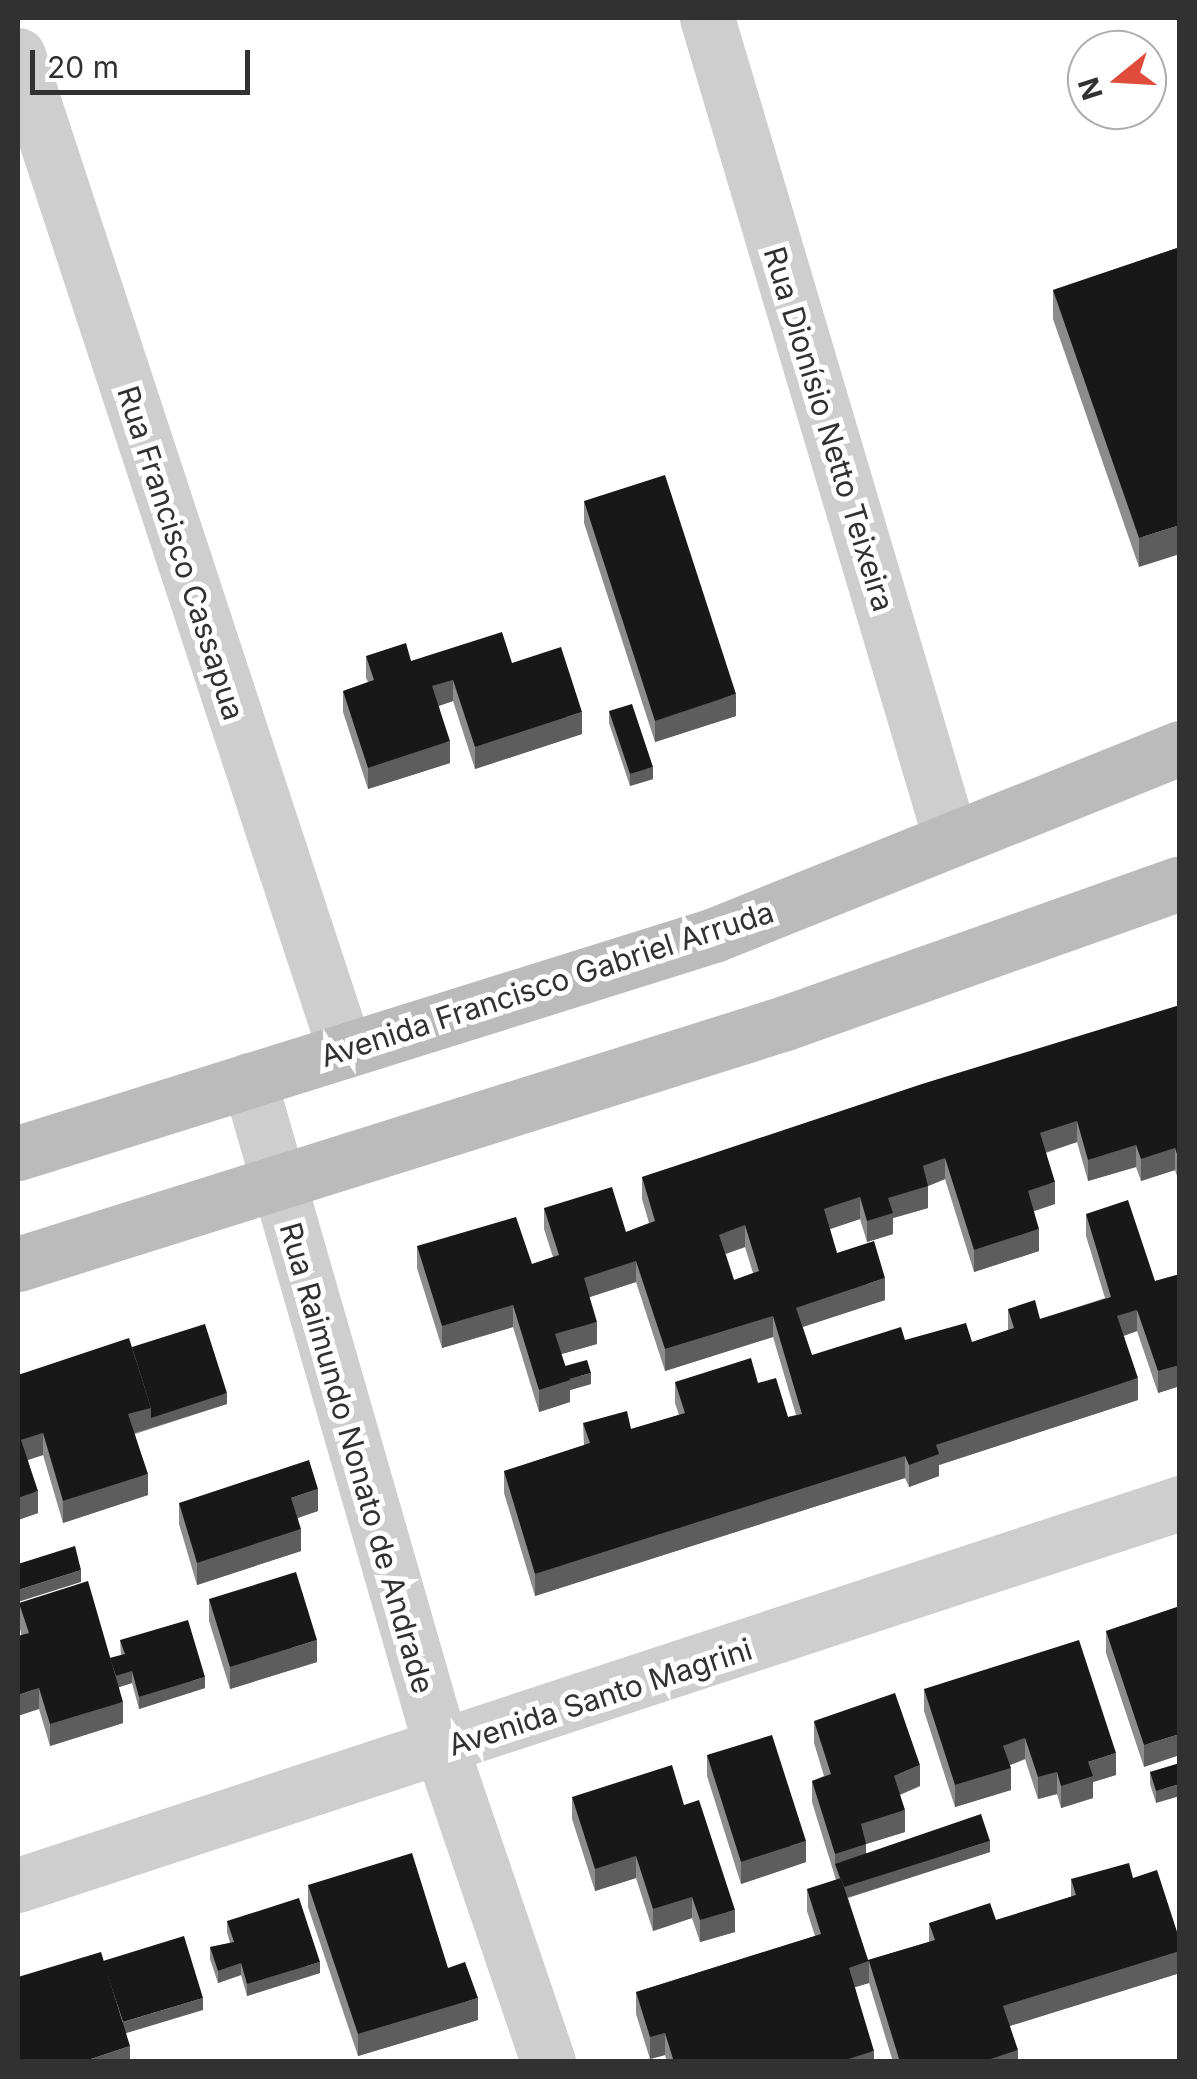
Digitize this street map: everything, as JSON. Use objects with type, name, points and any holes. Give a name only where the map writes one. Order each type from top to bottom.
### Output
[{"type":"main road","name":"Avenida Francisco Gabriel Arruda","points":[[18,1152],[714,935],[1180,748]]},
{"type":"main road","points":[[18,1264],[277,1179],[785,1023],[1180,883]]},
{"type":"street","name":"Rua Dionísio Netto Teixeira","points":[[706,18],[951,840]]},
{"type":"street","name":"Rua Francisco Cassapua","points":[[18,55],[345,1050]]},
{"type":"street","name":"Rua Raimundo Nonato de Andrade","points":[[248,1080],[442,1750],[548,2062]]},
{"type":"street","name":"Avenida Santo Magrini","points":[[18,1885],[442,1750],[1180,1503]]},
{"type":"building","points":[[1180,247],[1180,525],[1139,538],[1053,290]]},
{"type":"building","points":[[665,475],[736,694],[655,721],[584,501]]},
{"type":"building","points":[[502,632],[512,663],[561,647],[582,712],[475,747],[453,680],[432,686],[450,741],[368,768],[343,691],[374,680],[366,656],[406,643],[411,661]]},
{"type":"building","points":[[632,704],[653,767],[630,774],[609,711]]},
{"type":"building","points":[[1180,1005],[1180,1163],[1175,1148],[1141,1159],[1136,1145],[1088,1160],[1077,1121],[1040,1133],[1055,1182],[1028,1191],[1039,1229],[974,1250],[945,1158],[923,1166],[928,1186],[888,1198],[893,1213],[867,1221],[860,1197],[824,1209],[837,1253],[874,1241],[885,1278],[796,1308],[812,1355],[901,1327],[905,1340],[966,1323],[972,1342],[1014,1328],[1008,1309],[1035,1300],[1040,1319],[1111,1297],[1086,1214],[1128,1200],[1155,1281],[1180,1274],[1180,1365],[1158,1371],[1137,1310],[1117,1316],[1138,1378],[936,1445],[939,1454],[909,1465],[905,1456],[535,1574],[504,1471],[590,1443],[583,1423],[627,1411],[631,1429],[685,1413],[675,1382],[751,1358],[758,1383],[776,1378],[788,1417],[802,1414],[773,1316],[665,1349],[636,1261],[584,1278],[597,1322],[555,1334],[570,1380],[539,1390],[513,1305],[442,1326],[417,1246],[516,1217],[532,1264],[559,1255],[544,1208],[612,1187],[626,1232],[655,1221],[642,1177],[922,1084]],"holes":[[[745,1225],[759,1271],[734,1280],[719,1235]]]},
{"type":"building","points":[[205,1324],[227,1393],[151,1418],[132,1347]]},
{"type":"building","points":[[129,1338],[151,1408],[128,1414],[148,1474],[63,1501],[43,1433],[21,1440],[38,1491],[18,1498],[18,1375]]},
{"type":"building","points":[[587,1360],[591,1373],[569,1379],[565,1366]]},
{"type":"building","points":[[309,1460],[318,1489],[291,1498],[301,1529],[197,1563],[179,1503]]},
{"type":"building","points":[[75,1546],[81,1570],[18,1590],[18,1564]]},
{"type":"building","points":[[296,1572],[317,1640],[230,1667],[209,1599]]},
{"type":"building","points":[[88,1581],[123,1702],[50,1724],[39,1688],[18,1695],[18,1636],[29,1633],[19,1603]]},
{"type":"building","points":[[1180,1606],[1180,1734],[1144,1745],[1106,1631]]},
{"type":"building","points":[[188,1620],[205,1677],[139,1697],[132,1671],[116,1676],[110,1658],[125,1654],[120,1640]]},
{"type":"building","points":[[1079,1640],[1116,1753],[1088,1762],[1093,1776],[1061,1786],[1057,1772],[1038,1777],[1025,1738],[1003,1746],[1011,1768],[955,1785],[924,1689]]},
{"type":"building","points":[[895,1693],[920,1765],[894,1776],[905,1810],[861,1824],[866,1844],[835,1854],[812,1781],[831,1774],[814,1721]]},
{"type":"building","points":[[772,1735],[806,1841],[741,1862],[707,1755]]},
{"type":"building","points":[[1180,1763],[1180,1784],[1156,1791],[1150,1772]]},
{"type":"building","points":[[672,1765],[684,1805],[699,1800],[735,1910],[700,1920],[692,1897],[653,1909],[636,1856],[595,1869],[572,1797]]},
{"type":"building","points":[[981,1814],[990,1841],[844,1887],[835,1864]]},
{"type":"building","points":[[412,1853],[448,1968],[465,1962],[478,1998],[358,2034],[308,1885]]},
{"type":"building","points":[[1129,1863],[1133,1878],[1157,1870],[1180,1951],[1003,2006],[1018,2050],[982,2062],[900,2062],[869,1961],[849,1968],[874,2051],[839,2062],[674,2062],[665,2033],[650,2037],[636,1992],[821,1934],[807,1889],[841,1878],[868,1960],[935,1940],[929,1923],[990,1903],[996,1920],[1076,1895],[1071,1879]]},
{"type":"building","points":[[299,1898],[320,1962],[247,1984],[241,1963],[218,1971],[210,1947],[234,1942],[227,1921]]},
{"type":"building","points":[[184,1936],[203,1998],[123,2022],[103,1961]]},
{"type":"building","points":[[101,1952],[130,2046],[82,2062],[18,2062],[18,1977]]}]
